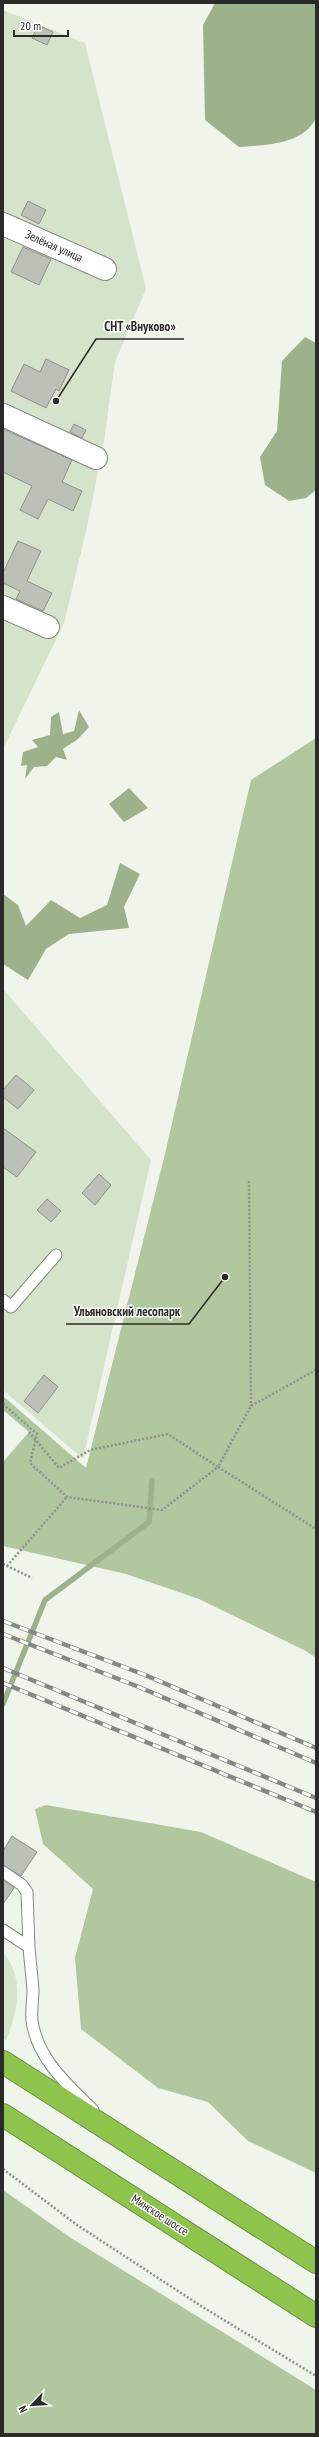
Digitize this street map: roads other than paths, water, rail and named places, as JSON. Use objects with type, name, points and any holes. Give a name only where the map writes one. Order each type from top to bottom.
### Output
[{"type":"highway","points":[[3,2062],[316,2262]]},
{"type":"highway","name":"Минское шоссе","points":[[3,2115],[316,2316]]},
{"type":"street","name":"Зелёная улица","points":[[3,224],[105,269]]},
{"type":"street","points":[[3,416],[96,458]]},
{"type":"street","points":[[3,607],[48,627]]},
{"type":"lane","points":[[3,1300],[11,1307],[56,1255]]},
{"type":"lane","points":[[3,1872],[22,1885],[27,1892],[29,1947],[33,1990],[32,2019],[37,2040],[45,2058],[58,2075],[122,2139]]},
{"type":"lane","points":[[3,1930],[29,1947]]},
{"type":"waterway","points":[[3,1704],[45,1600],[149,1522],[152,1480]]},
{"type":"railway","points":[[3,1621],[145,1675],[316,1748]]},
{"type":"railway","points":[[3,1634],[139,1687],[316,1763]]},
{"type":"railway","points":[[3,1668],[316,1798]]},
{"type":"railway","points":[[3,1683],[316,1812]]},
{"type":"place","name":"СНТ «Внуково»","points":[[56,401]]},
{"type":"place","name":"Ульяновский лесопарк","points":[[225,1277]]}]
